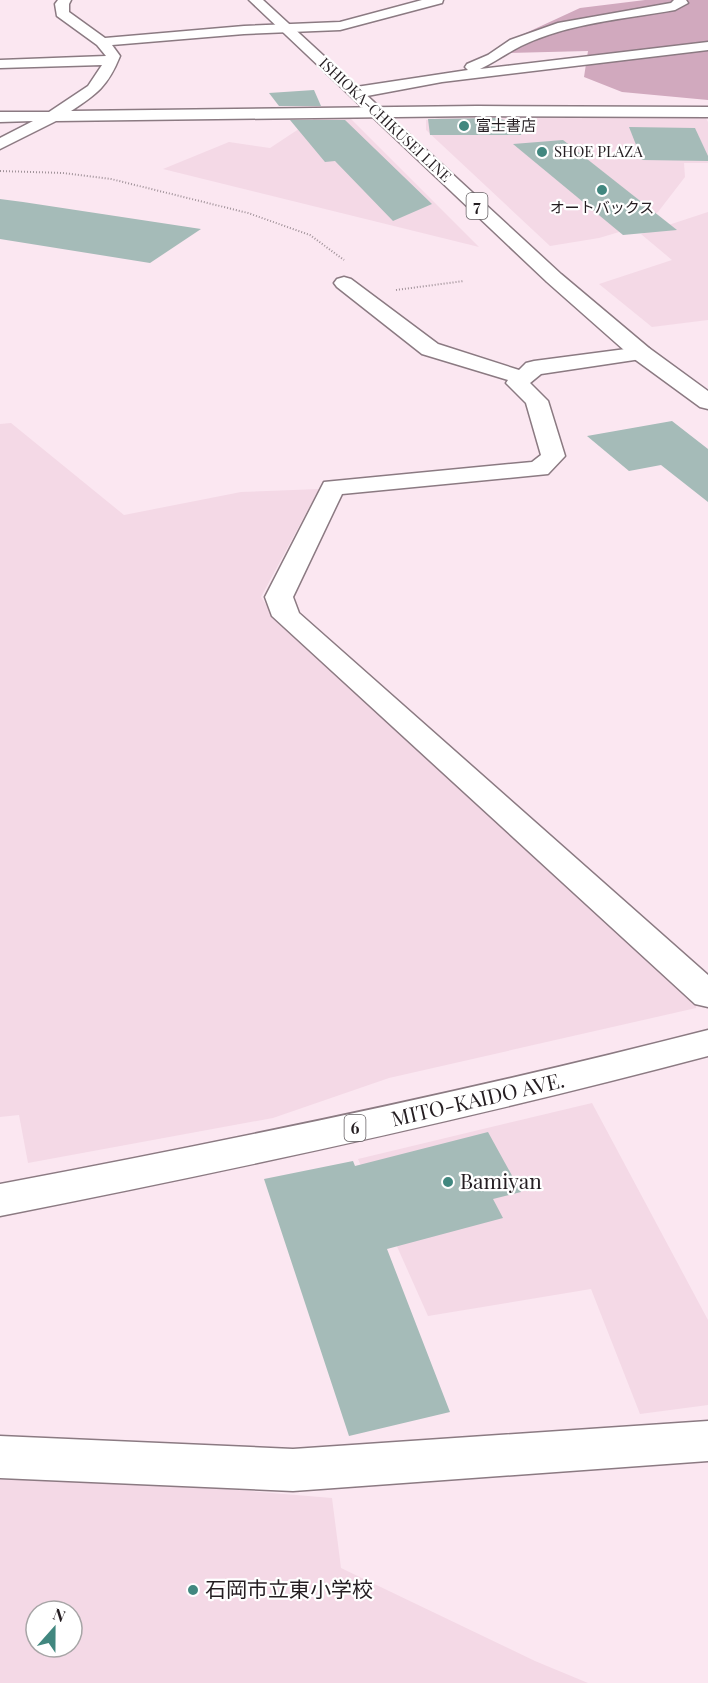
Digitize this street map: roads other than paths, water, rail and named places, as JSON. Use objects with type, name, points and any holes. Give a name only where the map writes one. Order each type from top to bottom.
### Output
[{"type":"main road","points":[[0,144],[25,133],[89,93],[100,82],[111,60],[112,56],[102,42],[62,13],[62,4],[65,0]]},
{"type":"main road","name":"ISHIOKA-CHIKUSEI LINE","points":[[255,0],[554,278],[641,353],[708,402]]},
{"type":"main road","points":[[102,42],[340,26],[437,0]]},
{"type":"main road","points":[[417,82],[429,77],[462,71],[493,58],[515,43],[563,26],[675,6],[681,3],[680,0]]},
{"type":"main road","points":[[145,21],[164,36]]},
{"type":"main road","points":[[77,22],[99,22]]},
{"type":"main road","points":[[356,92],[383,90],[417,82],[619,54],[708,46]]},
{"type":"main road","points":[[493,58],[529,67]]},
{"type":"main road","points":[[0,64],[111,60]]},
{"type":"main road","points":[[0,75],[47,78]]},
{"type":"main road","points":[[79,81],[100,82]]},
{"type":"main road","points":[[0,117],[708,112]]},
{"type":"main road","points":[[351,281],[430,349],[523,378]]},
{"type":"main road","points":[[641,353],[534,368],[517,383],[537,401],[553,456],[539,469],[333,487],[279,597],[286,616],[708,995]]},
{"type":"main road","name":"MITO-KAIDO AVE.","points":[[0,1200],[351,1129],[589,1075],[708,1043]]},
{"type":"main road","points":[[0,1457],[293,1470],[708,1441]]},
{"type":"place","name":"富士書店","points":[[464,126]]},
{"type":"place","name":"SHOE PLAZA","points":[[542,152]]},
{"type":"place","name":"オートバックス","points":[[602,190]]},
{"type":"place","name":"Bamiyan","points":[[448,1182]]},
{"type":"place","name":"石岡市立東小学校","points":[[193,1590]]}]
